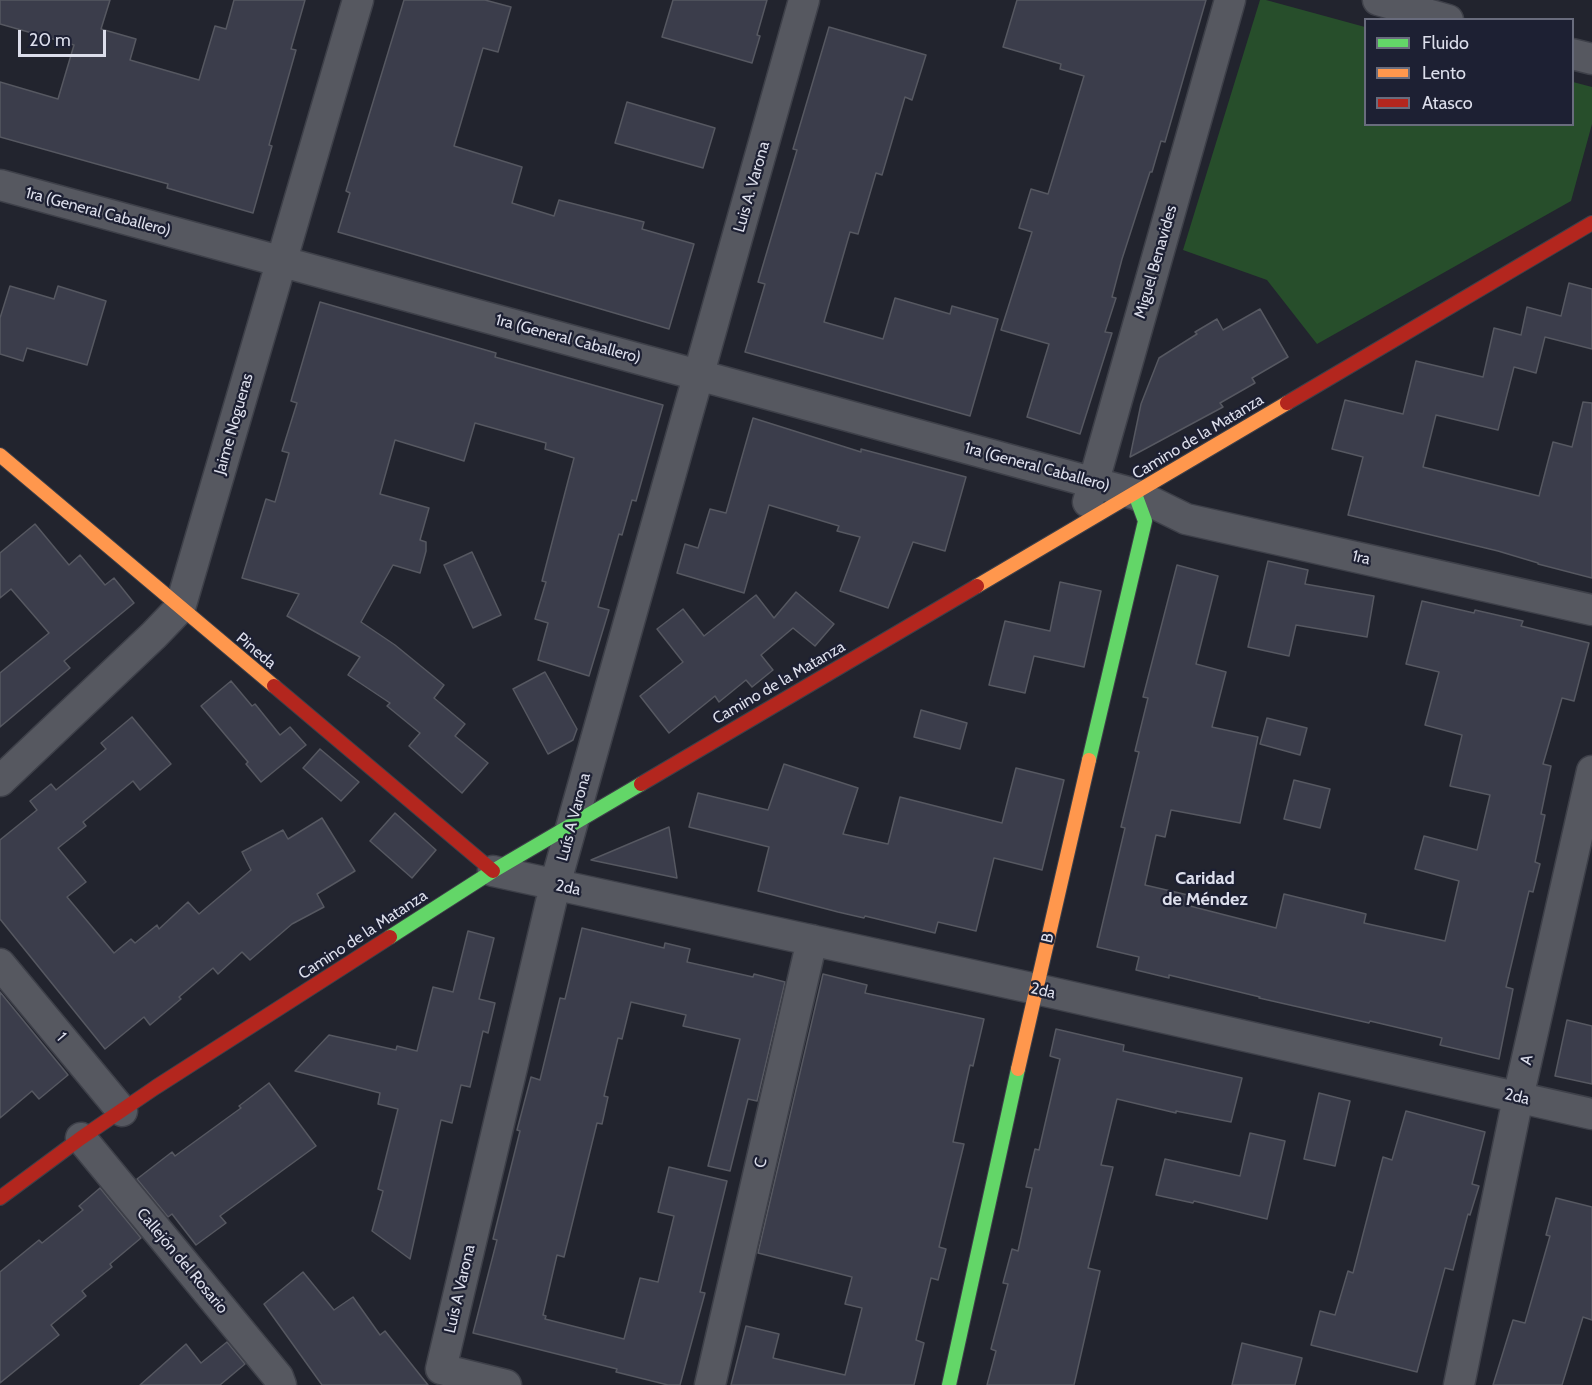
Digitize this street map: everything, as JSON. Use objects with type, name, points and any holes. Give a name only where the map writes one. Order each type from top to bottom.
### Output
[{"type":"main road","name":"Camino de la Matanza","points":[[0,1198],[122,1110],[493,872],[1592,223]]},
{"type":"main road","name":"Pineda","points":[[0,455],[493,872]]},
{"type":"main road","name":"B","points":[[950,1385],[1036,989],[1145,521],[1135,494]]},
{"type":"street","name":"Jaime Nogueras","points":[[0,781],[180,608],[358,0]]},
{"type":"street","name":"Luis A. Varona","points":[[699,374],[804,0]]},
{"type":"street","name":"Miguel Benavides","points":[[1082,524],[1230,0]]},
{"type":"street","points":[[1378,0],[1441,18]]},
{"type":"street","points":[[1574,54],[1592,59]]},
{"type":"street","name":"1ra (General Caballero)","points":[[0,185],[1135,494]]},
{"type":"street","name":"Luís A Varona","points":[[506,1385],[441,1369],[555,885],[699,374]]},
{"type":"street","name":"1ra","points":[[1135,494],[1186,519],[1592,610]]},
{"type":"street","name":"A","points":[[1459,1385],[1518,1098],[1592,771]]},
{"type":"street","name":"2da","points":[[493,872],[1036,989],[1592,1114]]},
{"type":"street","name":"C","points":[[710,1385],[812,940]]},
{"type":"street","name":"1","points":[[0,964],[122,1110]]},
{"type":"street","name":"Callejón del Rosario","points":[[81,1138],[277,1382]]},
{"type":"green space","points":[[1260,0],[1364,27],[1364,126],[1574,126],[1574,82],[1592,87],[1592,124],[1571,201],[1317,344],[1267,280],[1183,250]]},
{"type":"building","points":[[0,0],[110,0],[101,29],[136,39],[130,60],[199,80],[215,26],[226,29],[234,0],[305,0],[291,49],[296,50],[269,145],[272,146],[253,213],[167,188],[168,184],[0,137],[0,82],[58,99],[74,45],[0,24]]},
{"type":"building","points":[[404,0],[485,0],[511,7],[498,52],[483,48],[454,146],[522,167],[512,203],[554,216],[559,200],[644,222],[642,229],[694,244],[669,329],[338,232],[350,193],[346,191]]},
{"type":"building","points":[[673,0],[767,0],[752,63],[662,37]]},
{"type":"building","points":[[1017,0],[1206,0],[1165,142],[1161,141],[1122,259],[1112,297],[1116,298],[1105,332],[1112,333],[1080,434],[1027,417],[1049,344],[1001,330],[1032,232],[1019,228],[1031,189],[1048,194],[1084,76],[1060,69],[1061,64],[1003,47]]},
{"type":"building","points":[[829,27],[926,55],[912,100],[905,97],[882,175],[876,173],[858,234],[850,232],[824,322],[883,339],[895,298],[950,314],[952,306],[998,319],[970,416],[745,352],[765,284],[758,282],[797,150],[793,149]]},
{"type":"building","points":[[627,102],[715,128],[703,168],[615,143]]},
{"type":"building","points":[[1569,283],[1592,289],[1592,349],[1545,337],[1536,373],[1514,367],[1498,430],[1436,415],[1423,467],[1539,496],[1553,442],[1572,447],[1583,402],[1592,403],[1592,578],[1498,551],[1348,515],[1363,457],[1332,449],[1345,400],[1403,414],[1416,361],[1483,377],[1494,328],[1521,335],[1527,307],[1561,316]]},
{"type":"building","points":[[10,286],[54,299],[58,286],[106,301],[87,365],[27,348],[23,361],[0,354],[0,318]]},
{"type":"building","points":[[320,302],[496,353],[495,357],[663,405],[636,501],[632,500],[622,535],[619,534],[598,607],[609,610],[589,676],[538,660],[548,623],[535,619],[546,582],[542,581],[574,458],[545,449],[546,443],[475,423],[464,461],[395,440],[380,494],[429,508],[420,540],[426,542],[426,551],[420,573],[393,565],[361,622],[395,645],[444,685],[434,698],[465,724],[455,736],[488,763],[462,793],[409,746],[420,733],[387,706],[390,703],[348,675],[360,657],[287,616],[299,594],[242,578],[266,499],[275,502],[289,453],[282,451],[297,403],[291,401]]},
{"type":"building","points":[[1260,309],[1288,357],[1252,378],[1255,383],[1220,403],[1223,407],[1130,457],[1141,404],[1159,358],[1217,319],[1223,330]]},
{"type":"building","points":[[753,418],[861,452],[861,449],[966,477],[945,551],[913,542],[888,608],[840,591],[860,537],[837,531],[839,526],[769,505],[744,593],[677,573],[685,544],[698,548],[710,509],[726,513]]},
{"type":"building","points":[[35,524],[69,565],[80,555],[105,585],[114,578],[134,603],[64,661],[70,668],[0,727],[0,673],[49,633],[11,589],[0,598],[0,553]]},
{"type":"building","points":[[472,552],[501,615],[473,628],[444,565]]},
{"type":"building","points":[[1268,561],[1308,570],[1305,584],[1374,596],[1367,637],[1296,625],[1289,656],[1248,647]]},
{"type":"building","points":[[1177,565],[1218,576],[1196,664],[1226,672],[1212,727],[1258,737],[1240,823],[1171,810],[1165,837],[1156,835],[1145,885],[1188,895],[1186,905],[1276,928],[1284,894],[1366,914],[1364,923],[1445,941],[1459,881],[1415,869],[1424,836],[1477,850],[1490,795],[1450,786],[1462,735],[1425,725],[1439,672],[1406,664],[1422,601],[1523,621],[1521,626],[1589,643],[1574,701],[1562,698],[1543,764],[1551,766],[1541,814],[1545,815],[1535,862],[1540,864],[1533,892],[1529,891],[1506,987],[1513,989],[1499,1059],[1440,1045],[1442,1038],[1259,998],[1169,975],[1169,978],[1136,970],[1139,957],[1097,947],[1125,828],[1121,827],[1139,752],[1135,751],[1148,698],[1143,697]]},
{"type":"building","points":[[1060,582],[1101,591],[1084,667],[1034,656],[1025,693],[989,685],[1005,621],[1050,631]]},
{"type":"building","points":[[796,592],[834,624],[815,646],[793,628],[761,655],[773,670],[752,687],[746,680],[719,702],[715,696],[669,733],[640,696],[683,662],[657,629],[683,609],[704,636],[756,595],[774,618]]},
{"type":"building","points":[[545,672],[577,729],[573,740],[548,754],[513,689]]},
{"type":"building","points":[[231,681],[252,706],[255,704],[280,735],[290,727],[306,745],[261,782],[246,764],[248,762],[201,706]]},
{"type":"building","points":[[921,710],[967,723],[960,749],[914,737]]},
{"type":"building","points":[[132,717],[171,764],[140,790],[133,781],[83,822],[86,826],[58,848],[86,882],[67,897],[114,953],[131,939],[135,943],[157,925],[159,929],[188,902],[199,914],[251,870],[242,852],[283,830],[288,839],[322,818],[355,871],[317,894],[324,907],[292,924],[250,960],[242,952],[218,974],[213,968],[150,1025],[144,1017],[105,1049],[0,919],[0,840],[37,810],[30,801],[51,784],[56,790],[106,749],[101,743]]},
{"type":"building","points":[[1267,718],[1307,728],[1300,755],[1260,744]]},
{"type":"building","points":[[320,749],[359,782],[341,801],[303,768]]},
{"type":"building","points":[[784,764],[858,788],[843,834],[888,844],[900,797],[1002,823],[1016,768],[1064,780],[1042,870],[994,858],[976,931],[938,922],[935,933],[865,916],[864,918],[838,912],[758,891],[769,847],[689,827],[698,793],[768,810]]},
{"type":"building","points":[[1294,780],[1330,789],[1320,828],[1284,819]]},
{"type":"building","points":[[395,813],[436,850],[412,878],[370,841]]},
{"type":"building","points":[[669,827],[677,878],[591,860]]},
{"type":"building","points":[[582,928],[664,948],[665,943],[690,949],[687,962],[785,982],[757,1101],[748,1099],[730,1171],[708,1166],[740,1039],[683,1026],[686,1015],[631,1002],[622,1039],[618,1038],[604,1096],[608,1097],[602,1124],[597,1123],[564,1257],[557,1255],[543,1315],[546,1316],[545,1319],[624,1339],[640,1278],[658,1282],[674,1216],[658,1212],[669,1167],[727,1181],[700,1292],[705,1293],[680,1385],[668,1385],[616,1372],[617,1369],[473,1333],[497,1240],[493,1239],[531,1077],[540,1080],[560,998],[565,999]]},
{"type":"building","points":[[468,931],[494,938],[479,999],[495,1003],[488,1033],[483,1031],[470,1087],[461,1085],[452,1123],[441,1120],[410,1259],[372,1231],[383,1191],[378,1189],[398,1109],[378,1104],[380,1093],[295,1071],[329,1035],[396,1050],[397,1046],[417,1051],[433,987],[453,992]]},
{"type":"building","points":[[823,974],[867,985],[865,993],[984,1019],[973,1066],[970,1065],[953,1142],[964,1144],[939,1247],[946,1249],[938,1280],[931,1278],[916,1340],[924,1343],[914,1385],[731,1385],[746,1326],[779,1334],[773,1358],[845,1375],[862,1308],[845,1304],[852,1277],[758,1253]]},
{"type":"building","points":[[0,992],[68,1075],[39,1099],[32,1091],[0,1118]]},
{"type":"building","points":[[1567,1020],[1592,1026],[1592,1084],[1555,1076]]},
{"type":"building","points":[[1056,1029],[1124,1045],[1123,1051],[1242,1078],[1231,1122],[1176,1111],[1176,1113],[1117,1099],[1101,1165],[1113,1167],[1088,1268],[1100,1271],[1074,1385],[987,1385],[996,1351],[991,1349],[1008,1284],[1003,1283],[1012,1249],[1018,1251],[1032,1188],[1026,1187],[1035,1149],[1039,1150],[1060,1059],[1050,1056]]},
{"type":"building","points":[[269,1083],[316,1146],[220,1216],[226,1223],[196,1245],[172,1214],[168,1217],[137,1179],[172,1152],[175,1156],[241,1108],[239,1106]]},
{"type":"building","points":[[1319,1093],[1350,1101],[1335,1166],[1304,1159]]},
{"type":"building","points":[[1406,1111],[1485,1132],[1472,1184],[1479,1186],[1470,1215],[1468,1214],[1453,1270],[1445,1268],[1417,1372],[1311,1345],[1320,1311],[1335,1315],[1348,1271],[1353,1273],[1383,1157],[1392,1160]]},
{"type":"building","points":[[1250,1133],[1285,1141],[1267,1219],[1194,1201],[1193,1203],[1156,1195],[1165,1159],[1240,1176]]},
{"type":"building","points":[[100,1188],[141,1238],[110,1264],[112,1267],[82,1291],[86,1296],[51,1325],[59,1335],[0,1383],[0,1272],[39,1240],[42,1243],[83,1210],[79,1206]]},
{"type":"building","points":[[1556,1198],[1592,1207],[1592,1320],[1583,1317],[1562,1385],[1493,1385],[1513,1320],[1525,1323],[1550,1236],[1546,1235]]},
{"type":"building","points":[[303,1272],[334,1310],[353,1297],[380,1335],[385,1331],[428,1385],[322,1385],[264,1304]]},
{"type":"building","points":[[227,1342],[245,1364],[220,1385],[140,1385],[186,1344],[201,1363]]},
{"type":"building","points":[[1242,1343],[1302,1358],[1295,1385],[1232,1385]]},
{"type":"traffic: fast","points":[[1089,760],[1145,521],[1135,494]]},
{"type":"traffic: fast","points":[[390,937],[493,871],[641,784]]},
{"type":"traffic: fast","points":[[949,1385],[1018,1069]]},
{"type":"traffic: slow","points":[[977,586],[1287,403]]},
{"type":"traffic: slow","points":[[0,455],[274,686]]},
{"type":"traffic: slow","points":[[1018,1069],[1089,760]]},
{"type":"traffic: jam","points":[[1287,403],[1592,223]]},
{"type":"traffic: jam","points":[[641,784],[977,586]]},
{"type":"traffic: jam","points":[[274,686],[493,871]]},
{"type":"traffic: jam","points":[[0,1198],[81,1138],[156,1087],[390,937]]},
{"type":"district","name":"Caridad de Méndez","points":[[1205,889]]}]
